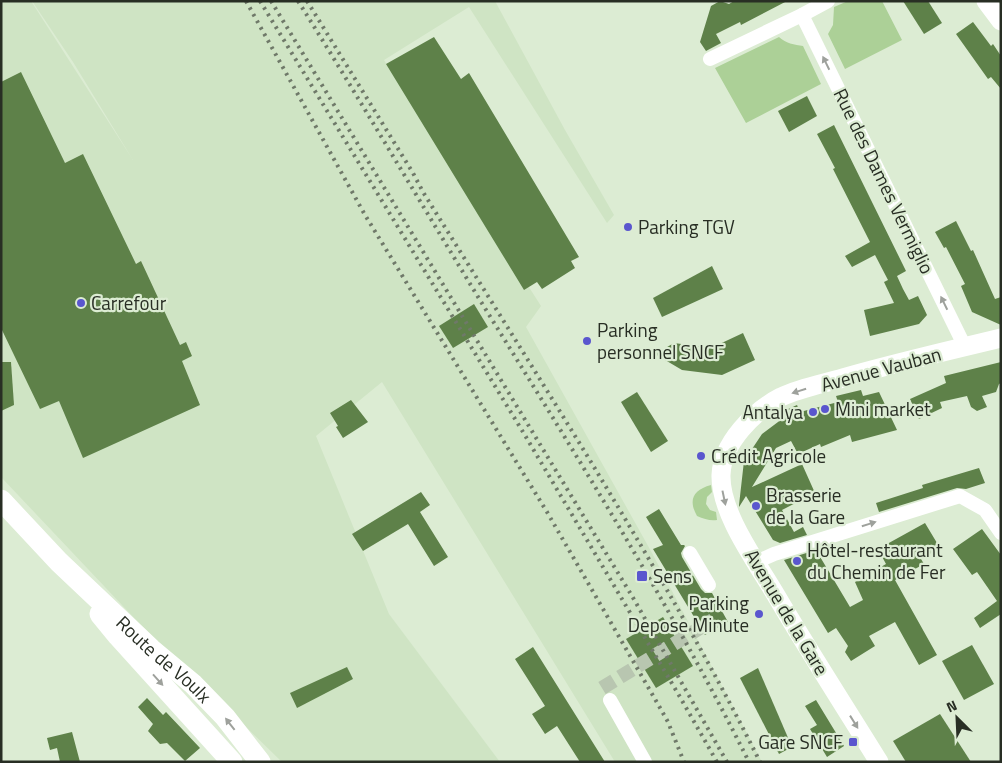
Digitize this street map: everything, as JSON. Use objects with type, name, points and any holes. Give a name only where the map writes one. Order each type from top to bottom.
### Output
[{"type":"main road","points":[[986,1],[1001,21]]},
{"type":"main road","name":"Avenue Vauban","points":[[726,454],[742,427],[766,407],[795,391],[1001,338]]},
{"type":"main road","name":"Avenue de la Gare","points":[[726,454],[721,474],[723,498],[735,525],[879,762]]},
{"type":"main road","name":"Route de Voulx","points":[[1,500],[59,562],[151,649],[193,684],[225,717],[260,762]]},
{"type":"main road","name":"Route de Voulx","points":[[59,562],[118,636],[232,762]]},
{"type":"street","points":[[710,59],[828,1]]},
{"type":"street","name":"Rue des Dames Vermiglio","points":[[802,15],[965,347]]},
{"type":"street","points":[[756,562],[774,554],[960,496],[985,510],[1001,533]]},
{"type":"street","points":[[690,553],[709,585]]},
{"type":"street","points":[[610,700],[645,762]]},
{"type":"shaded area","points":[[1,1],[31,1],[133,160],[73,62],[32,1],[495,1],[565,130],[614,215],[607,223],[469,7],[384,60],[541,306],[526,327],[652,553],[762,762],[615,762],[382,382],[316,436],[389,614],[500,762],[282,762],[139,623],[1,477]]},
{"type":"green space","points":[[848,1],[882,1],[902,40],[845,69],[828,34],[833,25],[834,7]]},
{"type":"green space","points":[[779,37],[787,42],[803,46],[821,84],[746,123],[715,68]]},
{"type":"green space","points":[[711,485],[712,492],[707,497],[706,504],[710,510],[716,512],[717,520],[707,520],[697,516],[693,505],[696,493]]},
{"type":"building","points":[[720,1],[729,4],[734,1],[787,1],[741,25],[740,22],[716,34],[721,43],[706,51],[700,42],[711,6]]},
{"type":"building","points":[[903,1],[928,1],[942,23],[924,34]]},
{"type":"building","points":[[973,22],[1001,56],[1001,89],[991,77],[988,79],[956,34]]},
{"type":"building","points":[[434,37],[461,79],[469,73],[579,257],[571,261],[575,268],[542,289],[537,282],[524,290],[386,64]]},
{"type":"building","name":"Carrefour","points":[[21,72],[65,163],[83,154],[136,264],[141,261],[180,345],[186,342],[192,356],[182,361],[200,405],[83,458],[59,401],[40,409],[1,328],[1,82]]},
{"type":"building","points":[[807,96],[817,116],[789,132],[778,111]]},
{"type":"building","points":[[834,125],[906,271],[897,276],[903,289],[909,300],[918,296],[927,315],[919,324],[870,336],[864,310],[894,303],[884,282],[888,280],[875,255],[852,267],[845,256],[870,242],[817,134]]},
{"type":"building","points":[[956,221],[971,251],[973,250],[995,299],[1001,297],[1001,325],[972,312],[961,286],[965,284],[946,247],[944,248],[935,232]]},
{"type":"building","points":[[712,266],[723,289],[662,317],[653,298]]},
{"type":"building","points":[[474,304],[488,327],[453,348],[439,326]]},
{"type":"building","points":[[743,333],[755,360],[722,375],[682,370],[655,354],[674,343],[711,348]]},
{"type":"building","points":[[1,362],[11,362],[14,405],[1,411]]},
{"type":"building","points":[[1001,362],[1001,383],[996,392],[982,396],[987,407],[977,411],[971,407],[967,396],[940,402],[942,408],[919,419],[910,399],[946,383],[944,376]]},
{"type":"building","points":[[861,390],[863,396],[879,392],[897,430],[852,442],[850,435],[821,447],[820,444],[798,454],[791,441],[776,448],[752,487],[802,464],[815,493],[782,510],[794,532],[803,527],[807,535],[780,543],[773,540],[746,496],[739,507],[744,461],[762,434],[782,419],[779,413],[797,405],[800,412],[838,402],[836,396]]},
{"type":"building","points":[[637,392],[668,441],[651,452],[621,402]]},
{"type":"building","points":[[351,400],[368,422],[343,438],[330,413]]},
{"type":"building","points":[[979,468],[985,483],[966,489],[957,488],[879,512],[876,503],[923,488],[922,485]]},
{"type":"building","points":[[421,492],[430,505],[420,512],[448,557],[434,566],[408,524],[363,551],[352,534]]},
{"type":"building","points":[[659,509],[681,545],[685,546],[681,553],[682,557],[701,589],[705,593],[712,593],[728,622],[705,635],[653,549],[663,545],[646,517]]},
{"type":"building","points":[[925,523],[940,548],[921,559],[924,564],[895,580],[937,655],[919,665],[895,622],[869,636],[875,646],[851,661],[845,652],[848,646],[836,628],[828,633],[784,560],[816,550],[850,607],[863,600],[855,582],[886,564],[878,549]]},
{"type":"building","points":[[982,529],[1001,555],[1001,614],[980,628],[974,618],[997,601],[977,572],[972,575],[953,549]]},
{"type":"building","points":[[663,617],[693,666],[656,688],[626,639]]},
{"type":"building","points":[[972,645],[994,684],[964,700],[942,661]]},
{"type":"building","points":[[533,647],[605,762],[580,762],[557,726],[545,734],[532,714],[545,706],[515,659]]},
{"type":"building","points":[[347,667],[353,679],[297,708],[290,693]]},
{"type":"building","points":[[758,668],[792,747],[779,754],[740,678]]},
{"type":"building","points":[[147,698],[163,715],[166,712],[200,748],[185,761],[167,743],[160,744],[148,731],[153,724],[138,707]]},
{"type":"building","points":[[816,700],[844,746],[827,757],[810,729],[817,725],[805,706]]},
{"type":"building","points":[[940,714],[971,762],[906,762],[893,741]]},
{"type":"building","points":[[72,732],[80,762],[60,762],[57,748],[50,750],[47,738]]},
{"type":"tunnel","points":[[602,688],[713,620]]},
{"type":"railway","points":[[246,1],[365,215],[547,512],[659,706],[668,722],[684,762]]},
{"type":"railway","points":[[260,1],[523,432],[717,762]]},
{"type":"railway","points":[[271,1],[632,596],[727,762]]},
{"type":"railway","points":[[298,1],[621,530],[687,645],[749,762]]},
{"type":"railway","points":[[307,1],[635,536],[700,648],[760,762]]},
{"type":"place","name":"Parking TGV","points":[[628,227]]},
{"type":"place","name":"Carrefour","points":[[81,303]]},
{"type":"place","name":"Parking personnel SNCF","points":[[587,341]]},
{"type":"place","name":"Mini market","points":[[825,409]]},
{"type":"place","name":"Antalya","points":[[813,412]]},
{"type":"place","name":"Crédit Agricole","points":[[701,456]]},
{"type":"place","name":"Brasserie de la Gare","points":[[756,506]]},
{"type":"place","name":"Hôtel-restaurant du Chemin de Fer","points":[[797,561]]},
{"type":"place","name":"Sens","points":[[642,576]]},
{"type":"place","name":"Parking Depose Minute","points":[[759,614]]},
{"type":"place","name":"Gare SNCF","points":[[853,742]]}]
